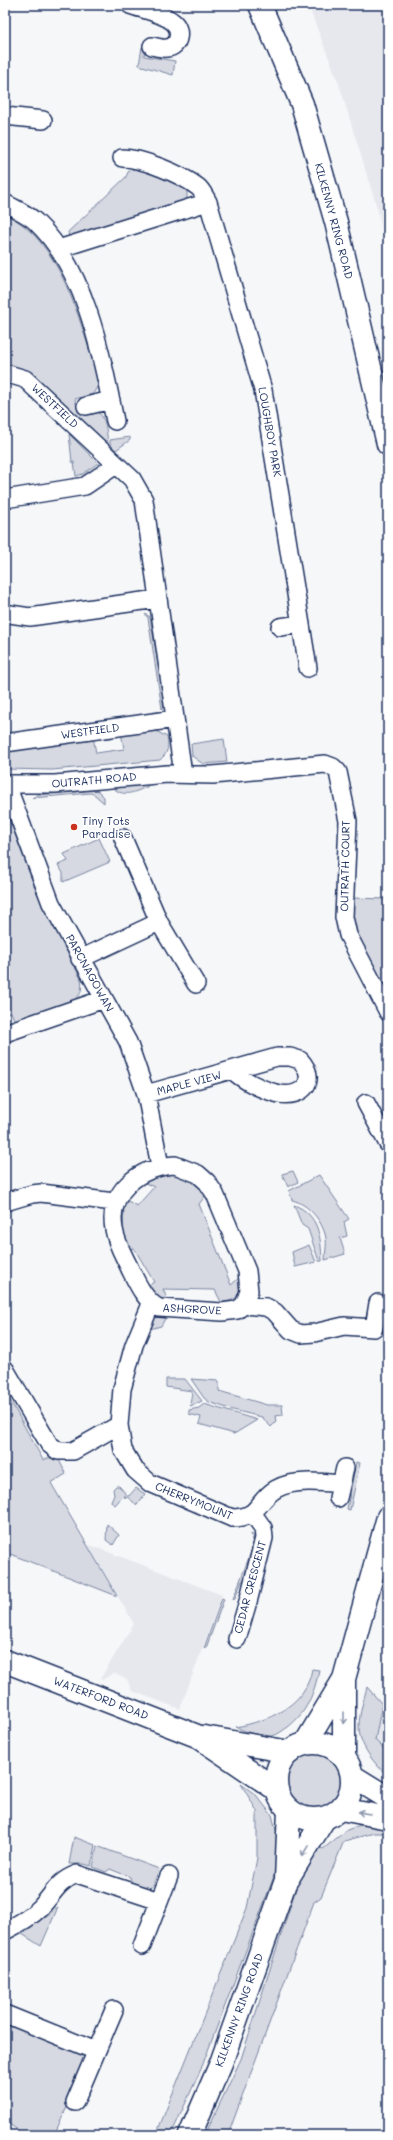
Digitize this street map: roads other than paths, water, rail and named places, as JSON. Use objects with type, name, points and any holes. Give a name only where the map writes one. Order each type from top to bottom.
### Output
[{"type":"main road","name":"KILKENNY RING ROAD","points":[[260,5],[302,104],[326,185],[340,237],[388,444]]},
{"type":"main road","points":[[332,1814],[348,1800],[352,1788],[348,1766],[344,1679],[388,1517]]},
{"type":"main road","name":"WATERFORD ROAD","points":[[5,1661],[197,1736],[277,1790]]},
{"type":"main road","points":[[344,1679],[298,1748],[283,1759],[278,1769],[277,1790],[281,1801],[289,1810],[300,1817],[312,1820],[332,1814],[388,1818]]},
{"type":"main road","name":"WATERFORD ROAD","points":[[197,1736],[298,1748]]},
{"type":"main road","points":[[298,1748],[316,1743],[326,1745],[336,1750],[348,1766],[388,1798]]},
{"type":"main road","name":"KILKENNY RING ROAD","points":[[285,1883],[289,1810]]},
{"type":"main road","name":"KILKENNY RING ROAD","points":[[190,2135],[221,2062],[285,1883],[332,1814]]},
{"type":"street","points":[[130,5],[167,17],[179,28],[179,36],[175,44],[168,49],[152,46]]},
{"type":"street","points":[[5,116],[43,120]]},
{"type":"street","name":"LOUGHBOY PARK","points":[[122,158],[131,158],[180,176],[199,188],[208,202],[263,390],[308,668]]},
{"type":"street","points":[[58,249],[208,202]]},
{"type":"street","points":[[5,203],[36,221],[58,249],[82,294],[98,341],[115,421]]},
{"type":"street","name":"WESTFIELD","points":[[5,373],[25,379],[132,480],[144,500],[183,774]]},
{"type":"street","points":[[86,406],[111,400]]},
{"type":"street","points":[[5,498],[85,486],[116,465]]},
{"type":"street","points":[[10,614],[30,617],[157,599]]},
{"type":"street","points":[[280,627],[301,624]]},
{"type":"street","name":"WESTFIELD","points":[[5,743],[175,719]]},
{"type":"street","name":"OUTRATH COURT","points":[[183,774],[213,774],[324,764],[333,767],[338,772],[348,820],[344,916],[348,935],[388,1012]]},
{"type":"street","name":"OUTRATH ROAD","points":[[8,784],[55,784],[183,774]]},
{"type":"street","name":"PARCNAGOWAN","points":[[8,784],[10,796],[51,903],[80,959],[128,1042],[146,1094],[160,1166]]},
{"type":"street","points":[[123,838],[159,922],[196,984]]},
{"type":"street","points":[[80,959],[159,922]]},
{"type":"street","points":[[5,1033],[104,999]]},
{"type":"street","name":"MAPLE VIEW","points":[[146,1094],[233,1071]]},
{"type":"street","points":[[366,1103],[383,1120],[388,1144]]},
{"type":"street","points":[[5,1202],[27,1195],[41,1193],[114,1202],[122,1190],[136,1177],[160,1166],[175,1165],[198,1174],[207,1182],[215,1194],[247,1271],[249,1291],[244,1305],[266,1307],[275,1312],[291,1330],[301,1334],[314,1333],[344,1326],[374,1328],[378,1303]]},
{"type":"street","name":"ASHGROVE","points":[[114,1202],[113,1228],[117,1242],[134,1278],[151,1304],[159,1308],[222,1312],[237,1310],[244,1305]]},
{"type":"street","name":"CHERRYMOUNT","points":[[151,1304],[134,1345],[122,1389],[119,1425],[123,1450],[135,1470],[150,1483],[232,1518],[244,1518],[253,1514]]},
{"type":"street","points":[[5,1370],[49,1444],[58,1451],[73,1451],[119,1425]]},
{"type":"street","points":[[253,1514],[266,1496],[278,1488],[296,1483],[341,1484]]},
{"type":"street","name":"CEDAR CRESCENT","points":[[237,1639],[250,1598],[264,1538],[263,1528],[253,1514]]},
{"type":"street","points":[[5,1931],[26,1920],[40,1908],[60,1883],[77,1874],[159,1901]]},
{"type":"street","points":[[142,1946],[169,1876]]},
{"type":"street","points":[[75,2102],[114,2010]]},
{"type":"street","points":[[5,2014],[96,2051]]},
{"type":"place","name":"Tiny Tots Paradise","points":[[74,827]]}]
